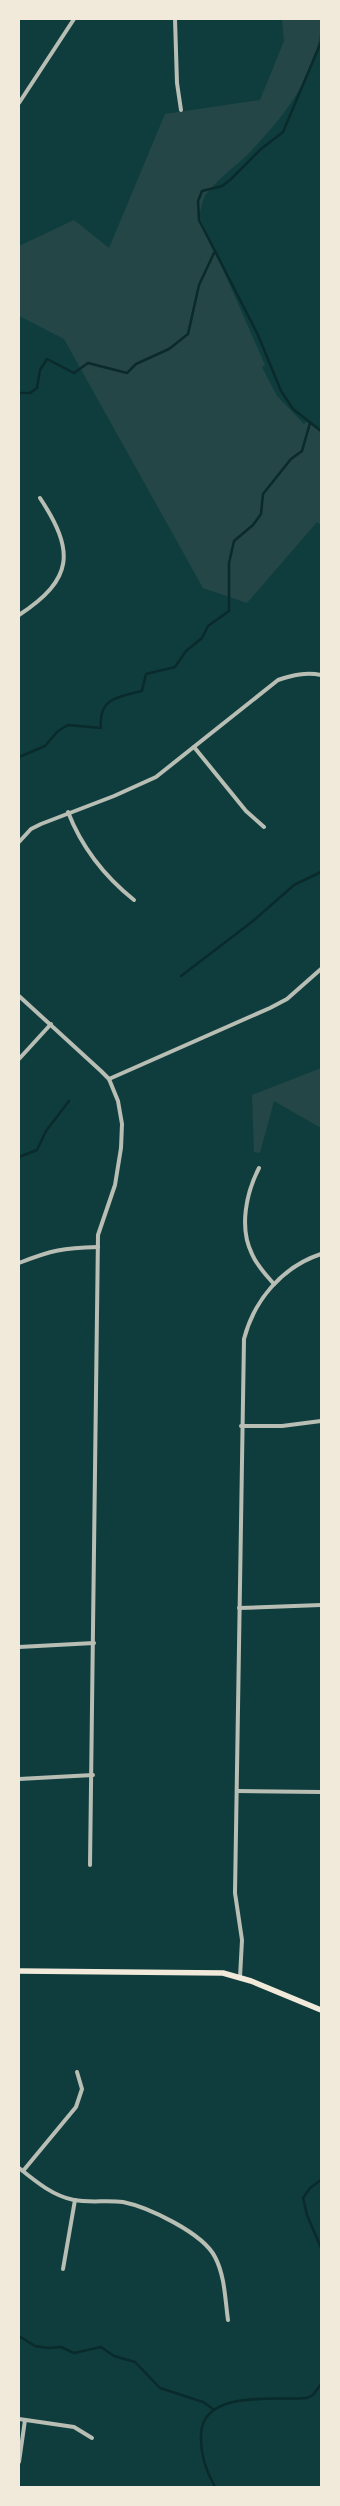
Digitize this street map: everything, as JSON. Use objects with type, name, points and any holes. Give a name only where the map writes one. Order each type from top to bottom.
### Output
[{"type":"main road","points":[[19,1971],[216,1973],[240,1977],[321,2010]]},
{"type":"street","points":[[19,103],[74,19]]},
{"type":"street","points":[[175,19],[177,83],[181,110]]},
{"type":"street","points":[[19,615],[49,592],[58,580],[62,565],[64,548],[60,531],[40,498]]},
{"type":"street","points":[[19,842],[31,829],[68,812],[139,786],[156,777],[278,680],[293,675],[312,673],[321,676]]},
{"type":"street","points":[[194,747],[246,811],[264,827]]},
{"type":"street","points":[[68,812],[76,832],[96,863],[107,876],[134,900]]},
{"type":"street","points":[[109,1079],[270,1008],[293,994],[321,970]]},
{"type":"street","points":[[19,996],[109,1079],[118,1101],[121,1116],[121,1148],[115,1185],[98,1235],[93,1775],[90,1866]]},
{"type":"street","points":[[19,1059],[51,1024]]},
{"type":"street","points":[[259,1168],[250,1186],[247,1199],[247,1235],[251,1254],[274,1284]]},
{"type":"street","points":[[19,1263],[49,1251],[63,1248],[98,1247]]},
{"type":"street","points":[[240,1977],[242,1940],[235,1893],[241,1426],[244,1339],[247,1326],[259,1302],[274,1284],[284,1274],[301,1263],[321,1254]]},
{"type":"street","points":[[241,1426],[282,1426],[321,1421]]},
{"type":"street","points":[[239,1608],[321,1605]]},
{"type":"street","points":[[19,1647],[94,1643]]},
{"type":"street","points":[[19,1779],[93,1775]]},
{"type":"street","points":[[237,1791],[321,1792]]},
{"type":"street","points":[[23,2171],[76,2107],[82,2088],[77,2072]]},
{"type":"street","points":[[19,2168],[48,2190],[75,2200],[112,2201],[131,2204],[182,2228],[203,2241],[215,2256],[221,2273],[228,2320]]},
{"type":"street","points":[[63,2269],[75,2200]]},
{"type":"street","points":[[19,2419],[74,2427],[92,2438]]},
{"type":"street","points":[[19,2462],[25,2420]]},
{"type":"shaded area","points":[[282,19],[321,19],[319,39],[314,58],[306,76],[285,111],[259,143],[211,188],[203,200],[199,215],[265,365],[262,367],[277,396],[304,424],[309,420],[321,431],[321,525],[317,522],[247,603],[203,588],[64,339],[19,316],[19,246],[74,220],[109,248],[165,114],[260,100],[284,41]]},
{"type":"shaded area","points":[[321,1068],[321,1128],[274,1101],[260,1153],[254,1152],[252,1095]]},
{"type":"waterway","points":[[321,42],[283,132],[261,149],[222,186],[202,191],[198,201],[199,220],[258,335],[281,391],[293,409],[321,431]]},
{"type":"waterway","points":[[19,393],[30,393],[37,388],[40,370],[47,359],[74,373],[88,363],[127,373],[136,364],[169,349],[188,334],[199,285],[214,253]]},
{"type":"waterway","points":[[19,757],[45,746],[58,731],[68,725],[101,728],[103,710],[111,700],[142,691],[146,674],[175,667],[186,651],[202,638],[208,626],[229,611],[229,563],[234,541],[253,525],[261,514],[263,494],[291,459],[302,451],[310,423]]},
{"type":"waterway","points":[[181,976],[253,921],[294,885],[321,872]]},
{"type":"waterway","points":[[19,1157],[37,1150],[46,1131],[69,1101]]},
{"type":"waterway","points":[[321,2180],[310,2188],[303,2198],[307,2215],[321,2248]]},
{"type":"waterway","points":[[19,2336],[35,2346],[48,2348],[61,2347],[74,2353],[101,2347],[114,2356],[135,2362],[160,2388],[203,2402],[213,2409]]},
{"type":"waterway","points":[[215,2487],[204,2462],[201,2442],[201,2435],[205,2420],[213,2410],[242,2400],[307,2398],[313,2395],[321,2384]]}]
